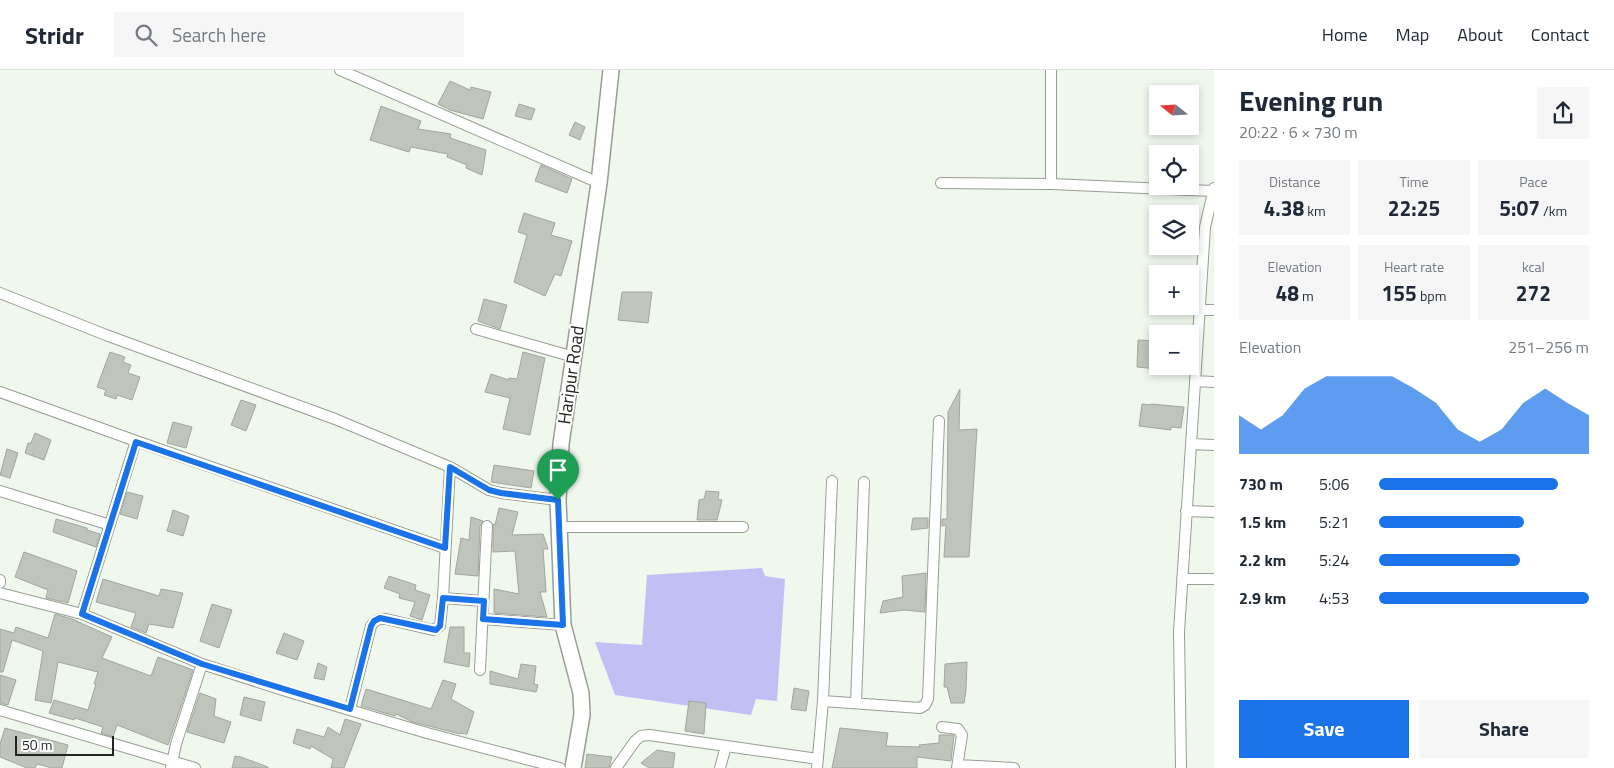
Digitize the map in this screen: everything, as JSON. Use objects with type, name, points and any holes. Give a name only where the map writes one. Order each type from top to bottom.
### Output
[{"type":"street","points":[[340,70],[599,183]]},
{"type":"street","points":[[1051,184],[1052,70]]},
{"type":"street","name":"Haripur Road","points":[[573,768],[582,715],[581,693],[563,625],[558,500],[561,444],[599,183],[608,71]]},
{"type":"street","points":[[941,183],[1213,189],[1200,310],[1179,632],[1181,768]]},
{"type":"street","points":[[0,293],[106,335],[335,419],[450,467],[489,490],[558,500]]},
{"type":"street","points":[[1200,310],[1214,310]]},
{"type":"street","points":[[476,330],[574,357]]},
{"type":"street","points":[[1195,381],[1214,382]]},
{"type":"street","points":[[0,392],[136,442],[445,548]]},
{"type":"street","points":[[823,701],[920,708],[925,705],[928,699],[939,421]]},
{"type":"street","points":[[82,614],[136,442]]},
{"type":"street","points":[[1191,444],[1214,445]]},
{"type":"street","points":[[350,709],[371,626],[374,621],[380,618],[436,630],[440,626],[450,467]]},
{"type":"street","points":[[616,768],[635,741],[641,736],[649,735],[726,746],[817,764],[823,701],[832,481]]},
{"type":"street","points":[[856,703],[864,482]]},
{"type":"street","points":[[0,491],[110,525]]},
{"type":"street","points":[[1186,511],[1214,512]]},
{"type":"street","points":[[480,670],[486,526]]},
{"type":"street","points":[[559,527],[743,527]]},
{"type":"street","points":[[1182,579],[1214,579]]},
{"type":"street","points":[[0,593],[82,614],[202,664],[427,733],[560,768]]},
{"type":"street","points":[[443,598],[484,601]]},
{"type":"street","points":[[483,619],[563,625]]},
{"type":"street","points":[[172,764],[176,744],[202,664]]},
{"type":"street","points":[[0,710],[172,764],[195,768]]},
{"type":"street","points":[[942,727],[958,729],[962,735],[958,766],[1014,768]]},
{"type":"street","points":[[720,768],[726,746]]},
{"type":"shaded area","points":[[762,568],[765,576],[785,579],[777,701],[756,699],[751,715],[615,695],[595,642],[642,645],[647,575]]},
{"type":"building","points":[[450,81],[470,90],[471,87],[491,92],[483,119],[450,110],[438,104]]},
{"type":"building","points":[[519,104],[535,109],[531,120],[515,116]]},
{"type":"building","points":[[381,106],[421,121],[418,129],[451,134],[450,138],[486,150],[482,175],[466,168],[467,165],[447,157],[448,154],[411,147],[409,152],[370,140]]},
{"type":"building","points":[[575,122],[585,127],[580,140],[569,135]]},
{"type":"building","points":[[541,165],[572,179],[567,193],[535,181]]},
{"type":"building","points":[[524,213],[555,223],[551,235],[572,241],[561,276],[555,274],[545,296],[514,282],[527,235],[518,232]]},
{"type":"building","points":[[622,292],[652,292],[648,323],[618,320]]},
{"type":"building","points":[[484,299],[507,305],[500,329],[478,321]]},
{"type":"building","points":[[1138,340],[1149,341],[1149,368],[1137,367]]},
{"type":"building","points":[[110,352],[125,357],[123,362],[131,365],[128,373],[140,377],[132,400],[117,395],[116,399],[104,395],[106,390],[97,387]]},
{"type":"building","points":[[523,352],[545,358],[530,435],[503,429],[510,398],[485,392],[491,374],[509,380],[509,378],[517,379]]},
{"type":"building","points":[[960,389],[959,430],[977,429],[969,557],[944,557],[946,525],[942,526],[942,519],[947,519],[948,412]]},
{"type":"building","points":[[241,400],[256,405],[246,431],[231,425]]},
{"type":"building","points":[[1142,404],[1184,407],[1181,428],[1171,427],[1171,430],[1139,426]]},
{"type":"building","points":[[173,422],[192,427],[186,448],[167,443]]},
{"type":"building","points":[[35,433],[51,440],[44,460],[25,453],[28,443],[31,443]]},
{"type":"building","points":[[7,449],[18,453],[10,478],[0,475]]},
{"type":"building","points":[[494,465],[534,471],[531,488],[491,482]]},
{"type":"building","points":[[706,491],[719,492],[718,499],[722,500],[717,520],[697,520],[699,500],[704,499]]},
{"type":"building","points":[[127,492],[143,496],[137,519],[120,514]]},
{"type":"building","points":[[499,508],[518,512],[512,535],[543,534],[548,549],[543,549],[546,592],[540,592],[547,617],[494,613],[494,589],[519,594],[515,551],[493,552],[493,524],[495,525]]},
{"type":"building","points":[[173,510],[189,516],[183,536],[167,531]]},
{"type":"building","points":[[471,517],[483,521],[480,526],[478,576],[455,574],[461,538],[469,540]]},
{"type":"building","points":[[913,518],[928,518],[928,528],[911,530]]},
{"type":"building","points":[[56,519],[100,534],[96,547],[53,532]]},
{"type":"building","points":[[24,552],[77,571],[68,603],[46,598],[48,590],[15,577]]},
{"type":"building","points":[[926,573],[925,612],[904,610],[880,613],[883,601],[903,597],[902,576]]},
{"type":"building","points":[[389,576],[416,585],[415,590],[430,595],[422,620],[410,616],[415,602],[399,598],[400,594],[384,588]]},
{"type":"building","points":[[103,579],[159,596],[161,589],[183,593],[173,628],[149,624],[146,633],[131,627],[136,613],[96,602]]},
{"type":"building","points":[[212,604],[232,610],[219,648],[200,641]]},
{"type":"building","points":[[55,614],[72,619],[112,637],[102,658],[151,676],[158,657],[193,670],[168,745],[117,725],[113,737],[101,733],[103,727],[75,718],[74,720],[49,713],[54,700],[88,710],[98,672],[58,662],[51,703],[35,700],[43,651],[12,640],[3,672],[0,672],[0,629],[14,633],[16,627],[48,638]]},
{"type":"building","points":[[450,627],[464,627],[464,653],[470,653],[469,667],[444,662]]},
{"type":"building","points":[[284,633],[304,641],[297,660],[276,653]]},
{"type":"building","points":[[967,662],[964,703],[951,703],[947,687],[944,687],[945,664]]},
{"type":"building","points":[[318,663],[327,667],[324,680],[314,678]]},
{"type":"building","points":[[521,664],[536,666],[534,684],[538,685],[536,692],[490,684],[490,671],[518,679]]},
{"type":"building","points":[[0,675],[16,680],[8,705],[0,703]]},
{"type":"building","points":[[443,680],[456,684],[451,699],[474,712],[467,734],[413,722],[396,714],[395,716],[361,706],[366,689],[431,709]]},
{"type":"building","points":[[794,688],[809,691],[806,711],[791,709]]},
{"type":"building","points":[[200,693],[216,699],[214,716],[231,722],[224,743],[187,732]]},
{"type":"building","points":[[244,697],[265,702],[261,721],[240,715]]},
{"type":"building","points":[[689,701],[706,703],[704,734],[685,731]]},
{"type":"building","points":[[345,719],[361,724],[344,768],[331,768],[333,759],[311,746],[310,749],[293,743],[297,729],[324,737],[328,727],[340,735]]},
{"type":"building","points":[[5,728],[68,745],[62,768],[52,768],[37,764],[35,768],[27,768],[0,757],[0,744]]},
{"type":"building","points":[[840,728],[888,733],[886,746],[920,747],[919,745],[939,743],[939,735],[954,735],[951,761],[917,757],[917,768],[832,768]]},
{"type":"building","points":[[657,750],[675,753],[673,768],[649,768],[641,763]]},
{"type":"building","points":[[587,754],[612,757],[609,768],[585,768]]},
{"type":"building","points":[[235,756],[241,757],[268,768],[232,768]]},
{"type":"route","points":[[136,442],[445,548],[450,467],[489,490],[558,500],[563,625],[483,619],[484,601],[443,598],[440,626],[436,630],[380,618],[374,621],[371,626],[350,709],[202,664],[82,614],[136,442]]}]
